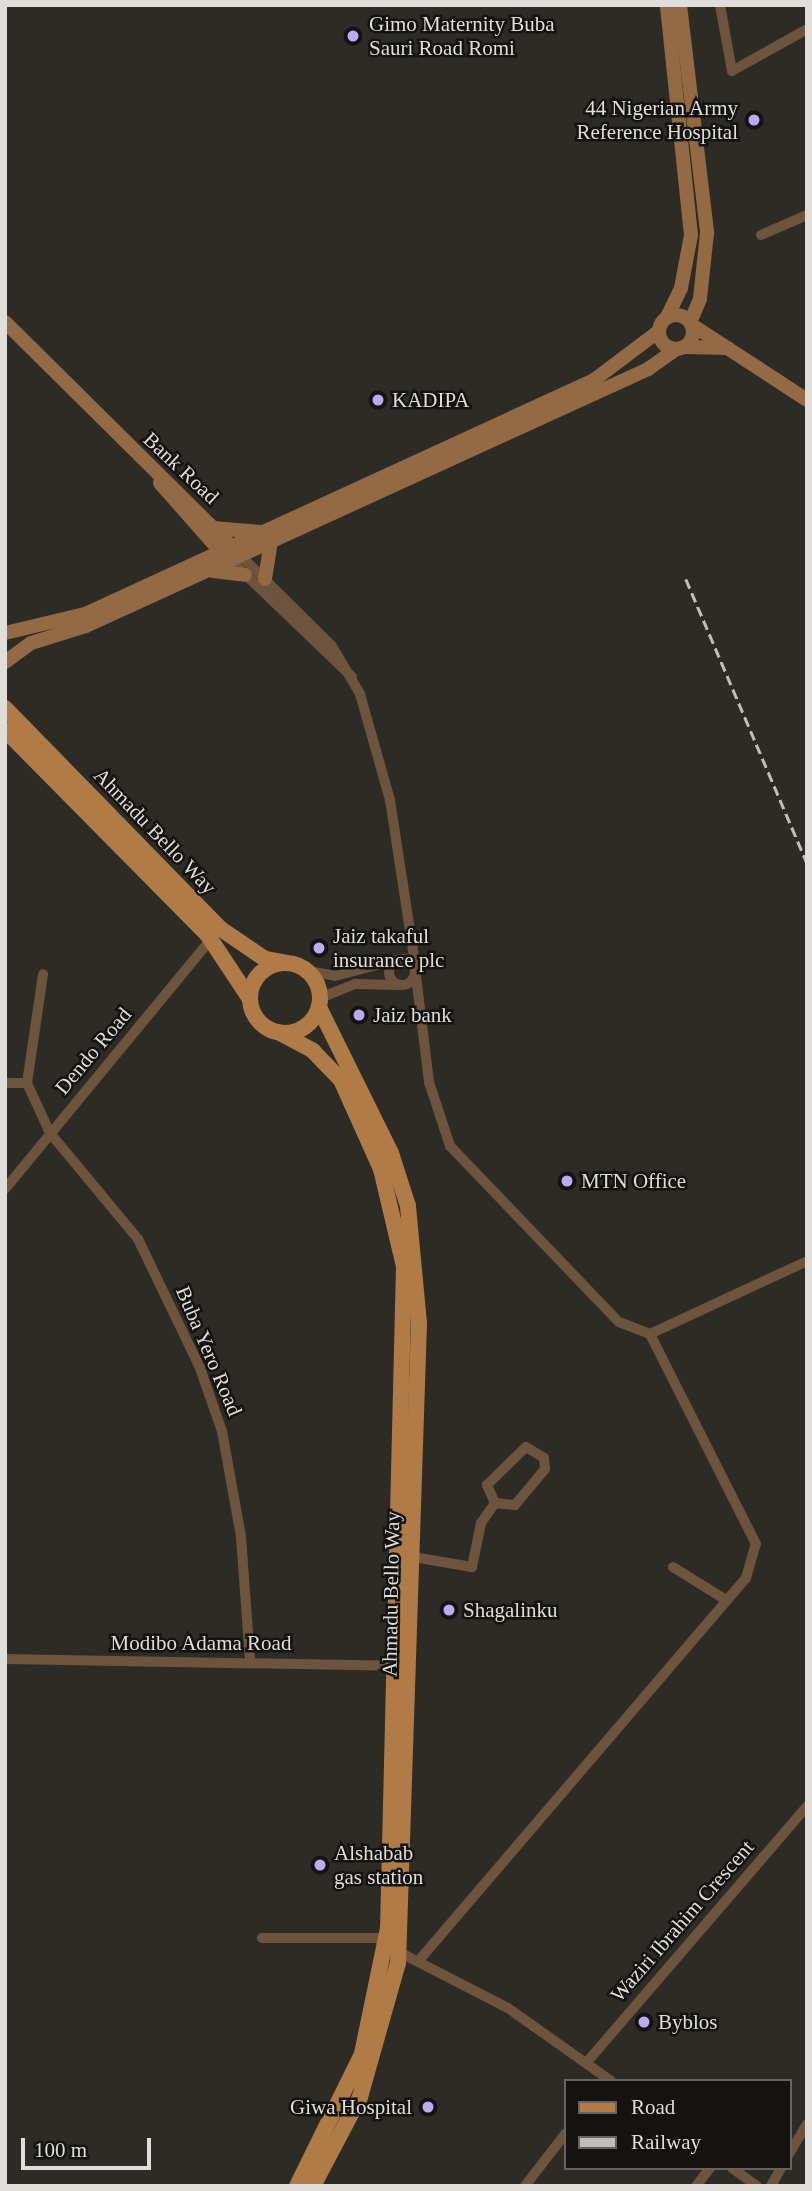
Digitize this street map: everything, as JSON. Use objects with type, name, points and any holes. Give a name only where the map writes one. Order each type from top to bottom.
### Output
[{"type":"main road","name":"Ahmadu Bello Way","points":[[5,708],[221,929],[265,959],[287,963]]},
{"type":"main road","name":"Ahmadu Bello Way","points":[[5,730],[211,939],[250,999]]},
{"type":"main road","points":[[287,963],[307,971],[319,1003],[303,1027],[278,1032],[260,1023],[250,999],[260,973],[287,963]]},
{"type":"main road","name":"Ahmadu Bello Way","points":[[313,2186],[377,2052],[399,1952],[419,1323],[408,1206],[391,1153],[319,1003]]},
{"type":"main road","name":"Ahmadu Bello Way","points":[[278,1032],[313,1051],[341,1080],[381,1169],[402,1259],[396,1666],[387,1938],[362,2054],[297,2186]]},
{"type":"street","points":[[203,566],[208,529],[266,537],[599,378],[659,331],[681,288],[691,235],[667,5]]},
{"type":"street","points":[[5,662],[31,643],[86,626],[231,553],[648,369],[680,348],[701,299],[707,233],[680,5]]},
{"type":"street","points":[[720,5],[732,71],[807,29]]},
{"type":"street","points":[[761,235],[807,215]]},
{"type":"street","points":[[667,317],[691,323],[807,400]]},
{"type":"street","name":"Bank Road","points":[[5,322],[156,475],[169,479],[208,529],[231,553],[265,579],[332,646],[352,677],[374,735],[414,933],[419,1005],[433,1094],[462,1164],[620,1322],[650,1334]]},
{"type":"street","points":[[659,331],[661,342],[680,348],[728,348]]},
{"type":"street","points":[[265,579],[266,537]]},
{"type":"street","name":"Bank Road","points":[[231,553],[245,575],[352,677]]},
{"type":"street","points":[[5,633],[63,623],[203,566],[245,575]]},
{"type":"street","points":[[307,971],[335,976],[398,959],[410,952],[414,933]]},
{"type":"street","name":"Dendo Road","points":[[5,1189],[211,939]]},
{"type":"street","points":[[319,1003],[355,984],[400,985],[416,973],[398,959]]},
{"type":"street","points":[[398,959],[388,972],[419,1005]]},
{"type":"street","points":[[5,1083],[27,1083],[43,974]]},
{"type":"street","name":"Buba Yero Road","points":[[27,1083],[50,1133],[138,1239],[200,1368],[222,1431],[241,1537],[250,1661]]},
{"type":"street","points":[[421,1958],[746,1578],[756,1545],[650,1334],[807,1261]]},
{"type":"street","points":[[413,1557],[472,1567],[481,1523],[495,1503],[521,1500],[545,1469],[544,1458],[519,1448],[487,1485],[495,1503]]},
{"type":"street","points":[[673,1567],[726,1600]]},
{"type":"street","name":"Modibo Adama Road","points":[[5,1658],[396,1666]]},
{"type":"street","name":"Waziri Ibrahim Crescent","points":[[587,2062],[807,1806]]},
{"type":"street","points":[[262,1938],[387,1938]]},
{"type":"street","points":[[399,1952],[421,1958],[587,2062],[608,2079]]},
{"type":"street","points":[[791,2151],[807,2124]]},
{"type":"street","points":[[525,2186],[564,2135]]},
{"type":"street","points":[[696,2186],[708,2170]]},
{"type":"street","points":[[735,2170],[757,2186]]},
{"type":"street","points":[[771,2186],[780,2170]]},
{"type":"railway","points":[[686,579],[807,863]]},
{"type":"place","name":"Gimo Maternity Buba Sauri Road Romi","points":[[353,36]]},
{"type":"place","name":"44 Nigerian Army Reference Hospital","points":[[754,120]]},
{"type":"place","name":"KADIPA","points":[[378,400]]},
{"type":"place","name":"Jaiz takaful insurance plc","points":[[319,948]]},
{"type":"place","name":"Jaiz bank","points":[[359,1015]]},
{"type":"place","name":"MTN Office","points":[[567,1181]]},
{"type":"place","name":"Shagalinku","points":[[449,1610]]},
{"type":"place","name":"Alshabab gas station","points":[[320,1865]]},
{"type":"place","name":"Byblos","points":[[644,2022]]},
{"type":"place","name":"Giwa Hospital","points":[[428,2107]]}]
